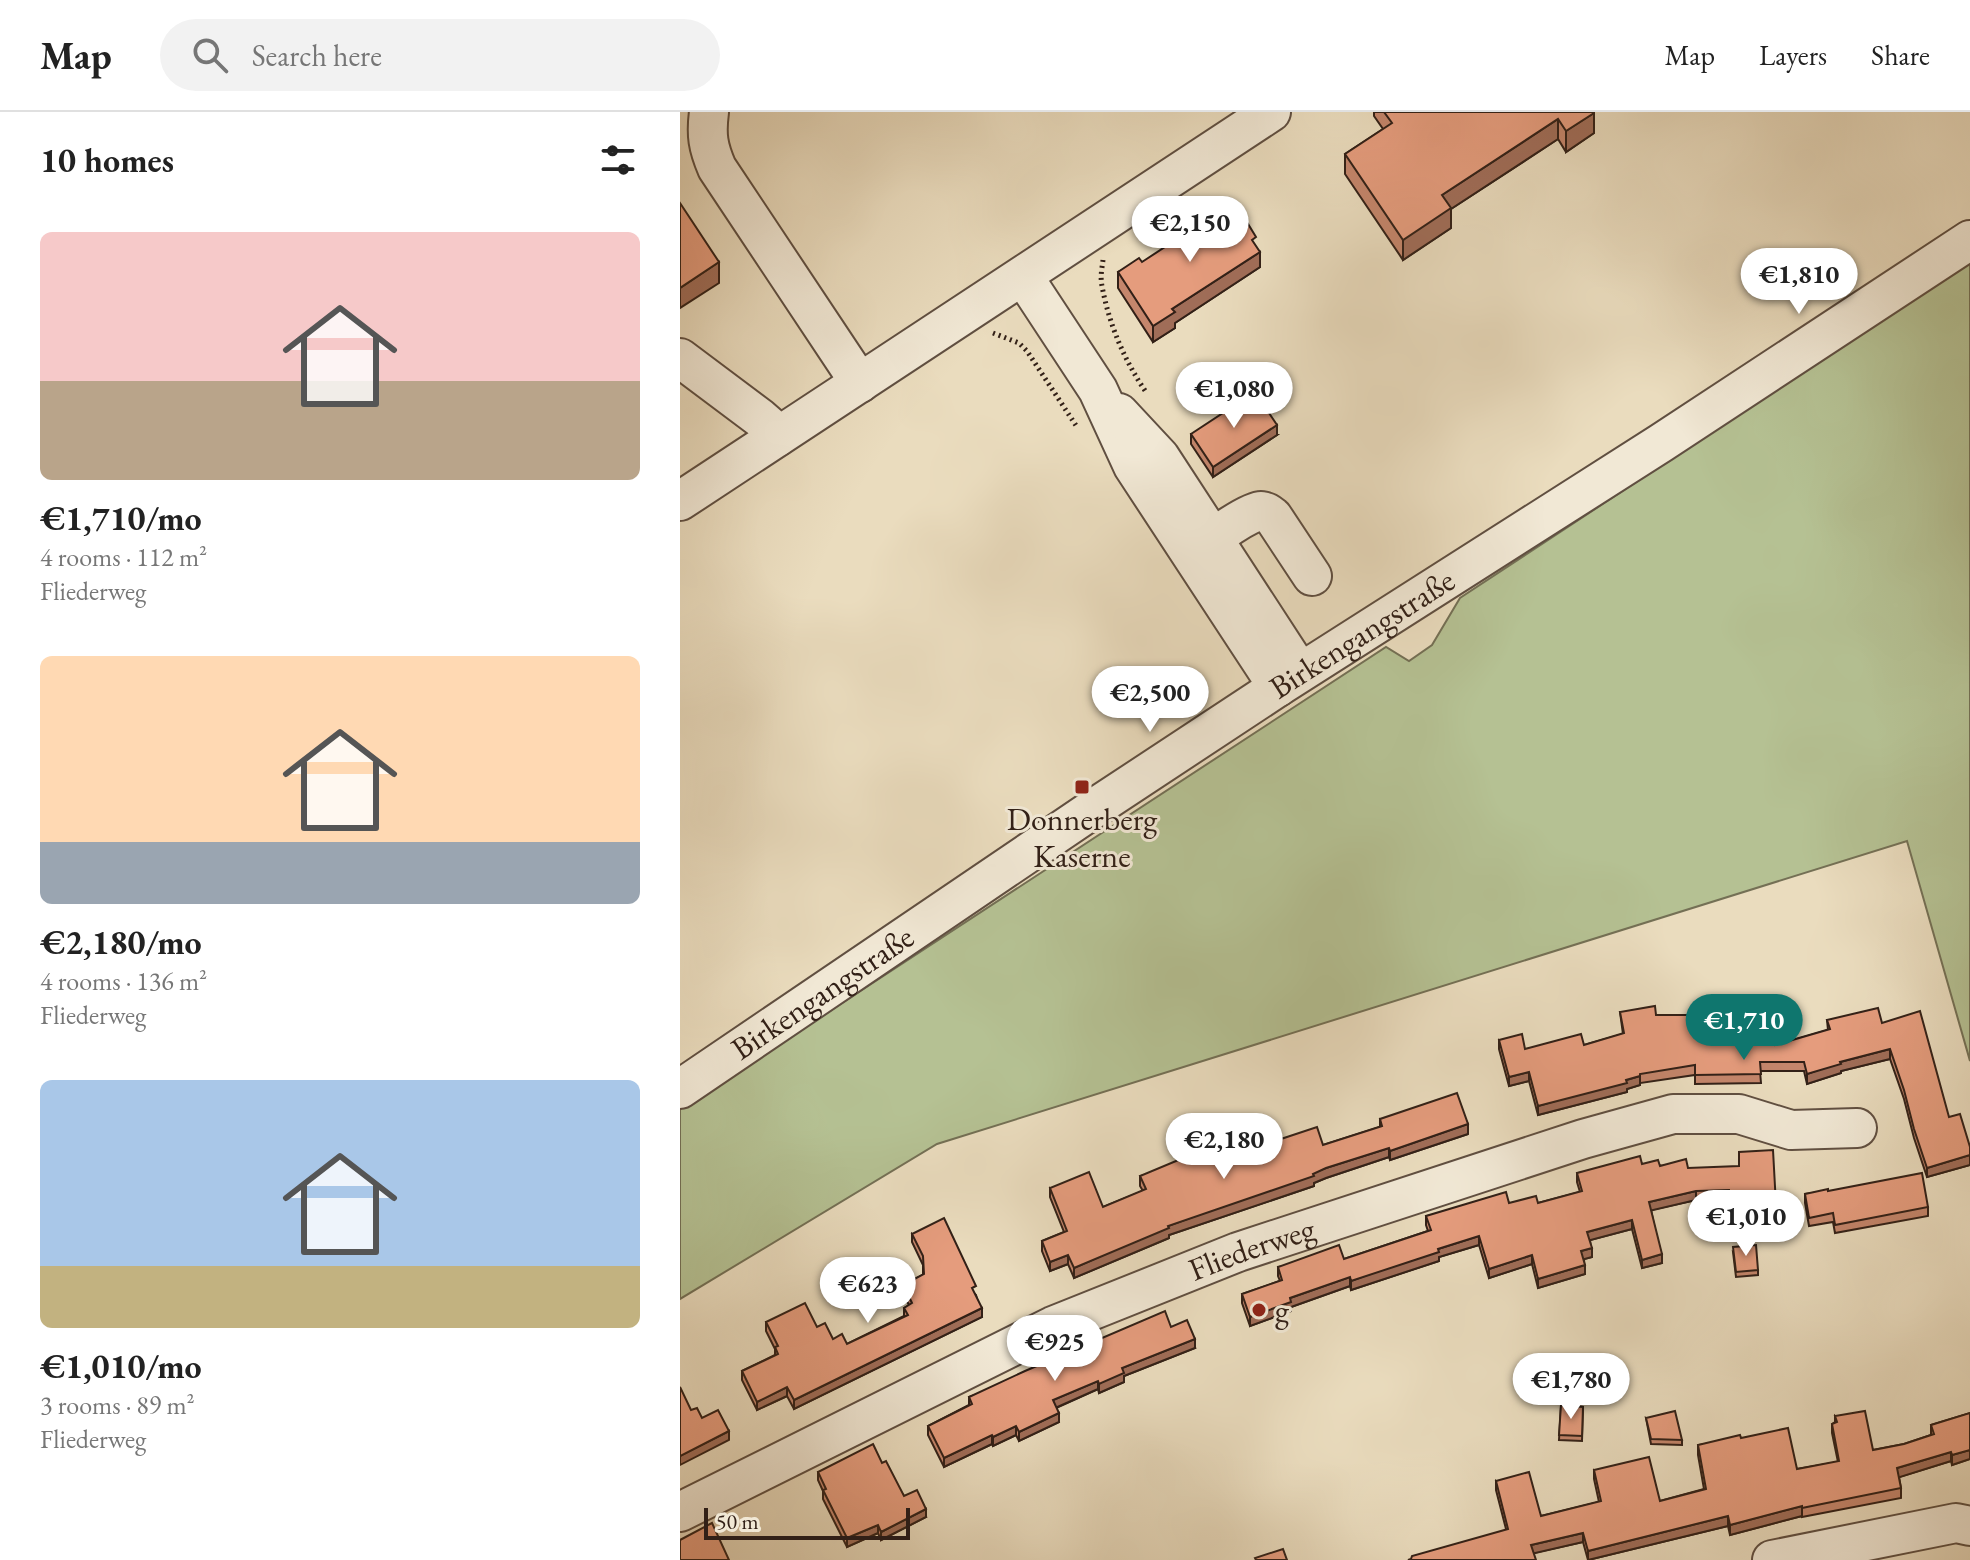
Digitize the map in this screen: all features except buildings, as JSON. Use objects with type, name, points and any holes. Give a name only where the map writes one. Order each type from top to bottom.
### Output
[{"type":"street","points":[[709,112],[706,133],[717,168],[860,383]]},
{"type":"street","points":[[680,501],[1271,112]]},
{"type":"street","name":"Birkengangstraße","points":[[680,1089],[1289,680],[1649,451],[1970,240]]},
{"type":"street","points":[[1023,276],[1098,390],[1133,466],[1206,575],[1289,680]]},
{"type":"street","points":[[680,358],[760,418],[777,437]]},
{"type":"street","points":[[1098,390],[1156,451],[1214,538],[1289,680]]},
{"type":"street","points":[[1206,575],[1205,547],[1214,538],[1259,511],[1273,517],[1312,576]]},
{"type":"street","name":"Fliederweg","points":[[680,1512],[1053,1326],[1238,1252],[1568,1144],[1673,1114],[1739,1114],[1791,1130],[1857,1128]]},
{"type":"street","points":[[1772,1560],[1956,1523],[1970,1526]]},
{"type":"green space","points":[[1970,262],[1970,1061],[1907,841],[937,1144],[680,1299],[680,1109],[1386,647],[1409,661],[1432,645],[1460,598]]},
{"type":"place","name":"Donnerberg Kaserne","points":[[1082,787]]},
{"type":"place","name":"g","points":[[1259,1310]]}]
